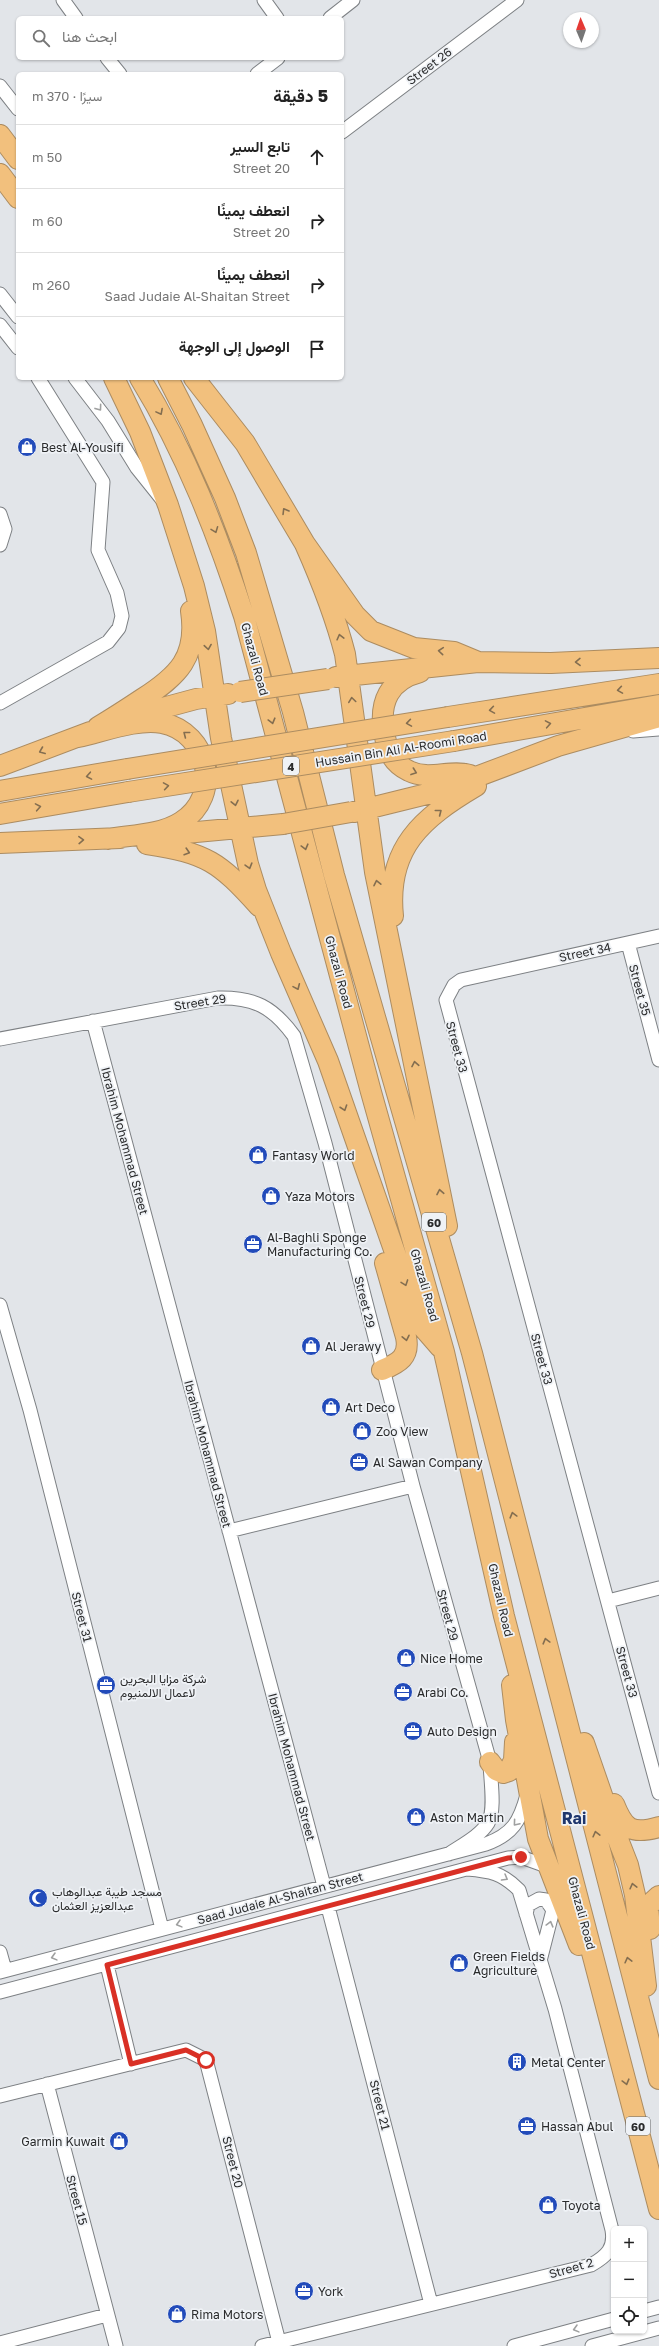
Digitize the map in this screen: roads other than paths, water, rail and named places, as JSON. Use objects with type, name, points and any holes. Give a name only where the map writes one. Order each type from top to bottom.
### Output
[{"type":"highway","points":[[0,135],[16,156]]},
{"type":"highway","points":[[0,174],[16,195]]},
{"type":"highway","points":[[115,380],[140,432],[168,505],[194,586],[205,631],[221,738],[248,864],[265,913],[328,1061],[420,1324],[444,1352]]},
{"type":"highway","name":"Ghazali Road","points":[[141,380],[178,446],[204,501],[244,616],[369,1085],[444,1352],[504,1616],[659,2209]]},
{"type":"highway","name":"Ghazali Road","points":[[169,380],[198,438],[246,553],[293,712],[334,875],[472,1354],[659,2079]]},
{"type":"highway","points":[[196,380],[204,387],[245,443],[305,544],[355,615],[371,632],[414,648],[454,652],[478,662]]},
{"type":"highway","points":[[78,737],[126,710],[171,679],[184,662],[191,642],[192,622],[179,542]]},
{"type":"highway","points":[[305,544],[337,622],[348,676],[359,810],[400,989],[472,1354]]},
{"type":"highway","points":[[0,766],[136,715],[181,702],[215,696],[348,676],[478,662],[552,663],[659,658]]},
{"type":"highway","points":[[475,777],[460,773],[427,776],[403,768],[388,751],[382,716],[388,696],[397,684],[410,676],[423,671],[470,668],[478,662]]},
{"type":"highway","name":"Hussain Bin Ali Al-Roomi Road","points":[[0,791],[127,769],[659,684]]},
{"type":"highway","name":"Hussain Bin Ali Al-Roomi Road","points":[[0,814],[128,792],[454,741],[659,705]]},
{"type":"highway","points":[[0,843],[108,839],[240,828],[283,824],[359,810],[439,791],[601,733],[659,717]]},
{"type":"highway","points":[[78,737],[144,722],[161,722],[178,728],[191,738],[204,761],[206,786],[200,803],[189,816],[166,829],[108,839]]},
{"type":"highway","points":[[400,989],[392,892],[394,871],[401,851],[410,838],[437,813],[463,794],[517,762]]},
{"type":"highway","points":[[108,839],[174,848],[203,857],[230,874],[265,913]]},
{"type":"highway","points":[[377,1204],[382,1247],[407,1343],[407,1350],[400,1362],[382,1370]]},
{"type":"highway","points":[[504,1616],[516,1720],[538,1839],[616,2044]]},
{"type":"highway","points":[[552,1662],[590,1757],[612,1824],[628,1864],[635,1895],[646,1985],[648,2036]]},
{"type":"highway","points":[[490,1762],[496,1770],[503,1773],[509,1771],[512,1766],[516,1720]]},
{"type":"highway","points":[[590,1757],[601,1773],[622,1823],[638,1830],[659,1827]]},
{"type":"highway","points":[[646,1985],[652,1964],[648,1906],[659,1896]]},
{"type":"street","points":[[63,0],[75,16]]},
{"type":"street","points":[[264,0],[276,16]]},
{"type":"street","points":[[333,16],[353,0]]},
{"type":"street","name":"Street 26","points":[[344,130],[516,0]]},
{"type":"street","points":[[109,60],[118,72]]},
{"type":"street","points":[[260,72],[275,60]]},
{"type":"street","points":[[0,86],[16,106]]},
{"type":"street","points":[[0,294],[16,314]]},
{"type":"street","points":[[0,325],[16,345]]},
{"type":"street","points":[[0,703],[108,642],[117,633],[121,622],[120,600],[98,550],[102,479],[39,380]]},
{"type":"street","points":[[77,380],[108,421],[137,468],[168,505]]},
{"type":"street","points":[[0,514],[5,529],[0,545]]},
{"type":"street","points":[[601,733],[659,729]]},
{"type":"street","name":"Street 34","points":[[511,968],[659,936]]},
{"type":"street","name":"Street 35","points":[[628,943],[659,1060]]},
{"type":"street","name":"Street 33","points":[[511,968],[461,980],[449,992],[446,1000],[447,1009],[659,1790]]},
{"type":"street","name":"Street 29","points":[[0,1039],[218,998],[236,998],[259,1004],[270,1009],[283,1021],[294,1036],[300,1052],[413,1486],[490,1762],[492,1803],[488,1822],[479,1833],[449,1854]]},
{"type":"street","name":"Ibrahim Mohammad Street","points":[[93,1021],[324,1886]]},
{"type":"street","name":"Street 31","points":[[0,1305],[30,1410],[162,1929]]},
{"type":"street","points":[[229,1531],[413,1486]]},
{"type":"street","points":[[608,1601],[659,1588]]},
{"type":"street","name":"Saad Judaie Al-Shaitan Street","points":[[2,1971],[486,1844],[505,1834],[519,1821],[529,1788]]},
{"type":"street","name":"Saad Judaie Al-Shaitan Street","points":[[0,1992],[328,1907],[508,1858],[521,1857],[549,1868]]},
{"type":"street","points":[[396,1867],[389,1874],[389,1881],[393,1886],[400,1888]]},
{"type":"street","name":"Street 2","points":[[262,2346],[591,2264],[603,2257],[612,2248],[614,2240],[612,2230],[555,2009],[519,1890],[507,1877],[489,1871],[467,1868]]},
{"type":"street","points":[[348,1880],[358,1883],[361,1889],[359,1896],[353,1900]]},
{"type":"street","points":[[526,1914],[528,1904],[539,1899],[546,1900],[553,1910],[540,1961]]},
{"type":"street","name":"Street 21","points":[[328,1907],[431,2304]]},
{"type":"street","points":[[0,1952],[2,1971]]},
{"type":"street","points":[[107,1965],[131,2064]]},
{"type":"street","name":"Street 20","points":[[0,2096],[186,2050],[206,2060],[279,2342]]},
{"type":"street","name":"Street 15","points":[[47,2084],[116,2346]]},
{"type":"street","points":[[647,2310],[659,2307]]},
{"type":"street","points":[[0,2343],[107,2315]]},
{"type":"street","points":[[514,2346],[611,2320]]},
{"type":"street","points":[[592,2346],[659,2328]]},
{"type":"place","name":"Best Al-Yousifi","points":[[27,447]]},
{"type":"place","name":"Fantasy World","points":[[258,1155]]},
{"type":"place","name":"Yaza Motors","points":[[271,1196]]},
{"type":"place","name":"Al-Baghli Sponge Manufacturing Co.","points":[[253,1244]]},
{"type":"place","name":"Al Jerawy","points":[[311,1346]]},
{"type":"place","name":"Art Deco","points":[[331,1407]]},
{"type":"place","name":"Zoo View","points":[[362,1431]]},
{"type":"place","name":"Al Sawan Company","points":[[359,1462]]},
{"type":"place","name":"Nice Home","points":[[406,1658]]},
{"type":"place","name":"شركة مزايا البحرين لاعمال الالمنيوم","points":[[106,1685]]},
{"type":"place","name":"Arabi Co.","points":[[403,1692]]},
{"type":"place","name":"Auto Design","points":[[413,1731]]},
{"type":"place","name":"Aston Martin","points":[[416,1817]]},
{"type":"place","name":"مسجد طيبة عبدالوهاب عبدالعزيز العثمان","points":[[38,1898]]},
{"type":"place","name":"Green Fields Agriculture","points":[[459,1963]]},
{"type":"place","name":"Metal Center","points":[[517,2062]]},
{"type":"place","name":"Hassan Abul","points":[[527,2126]]},
{"type":"place","name":"Garmin Kuwait","points":[[119,2141]]},
{"type":"place","name":"Toyota","points":[[548,2205]]},
{"type":"place","name":"York","points":[[304,2291]]},
{"type":"place","name":"Rima Motors","points":[[177,2314]]},
{"type":"district","name":"Rai","points":[[574,1818]]}]
